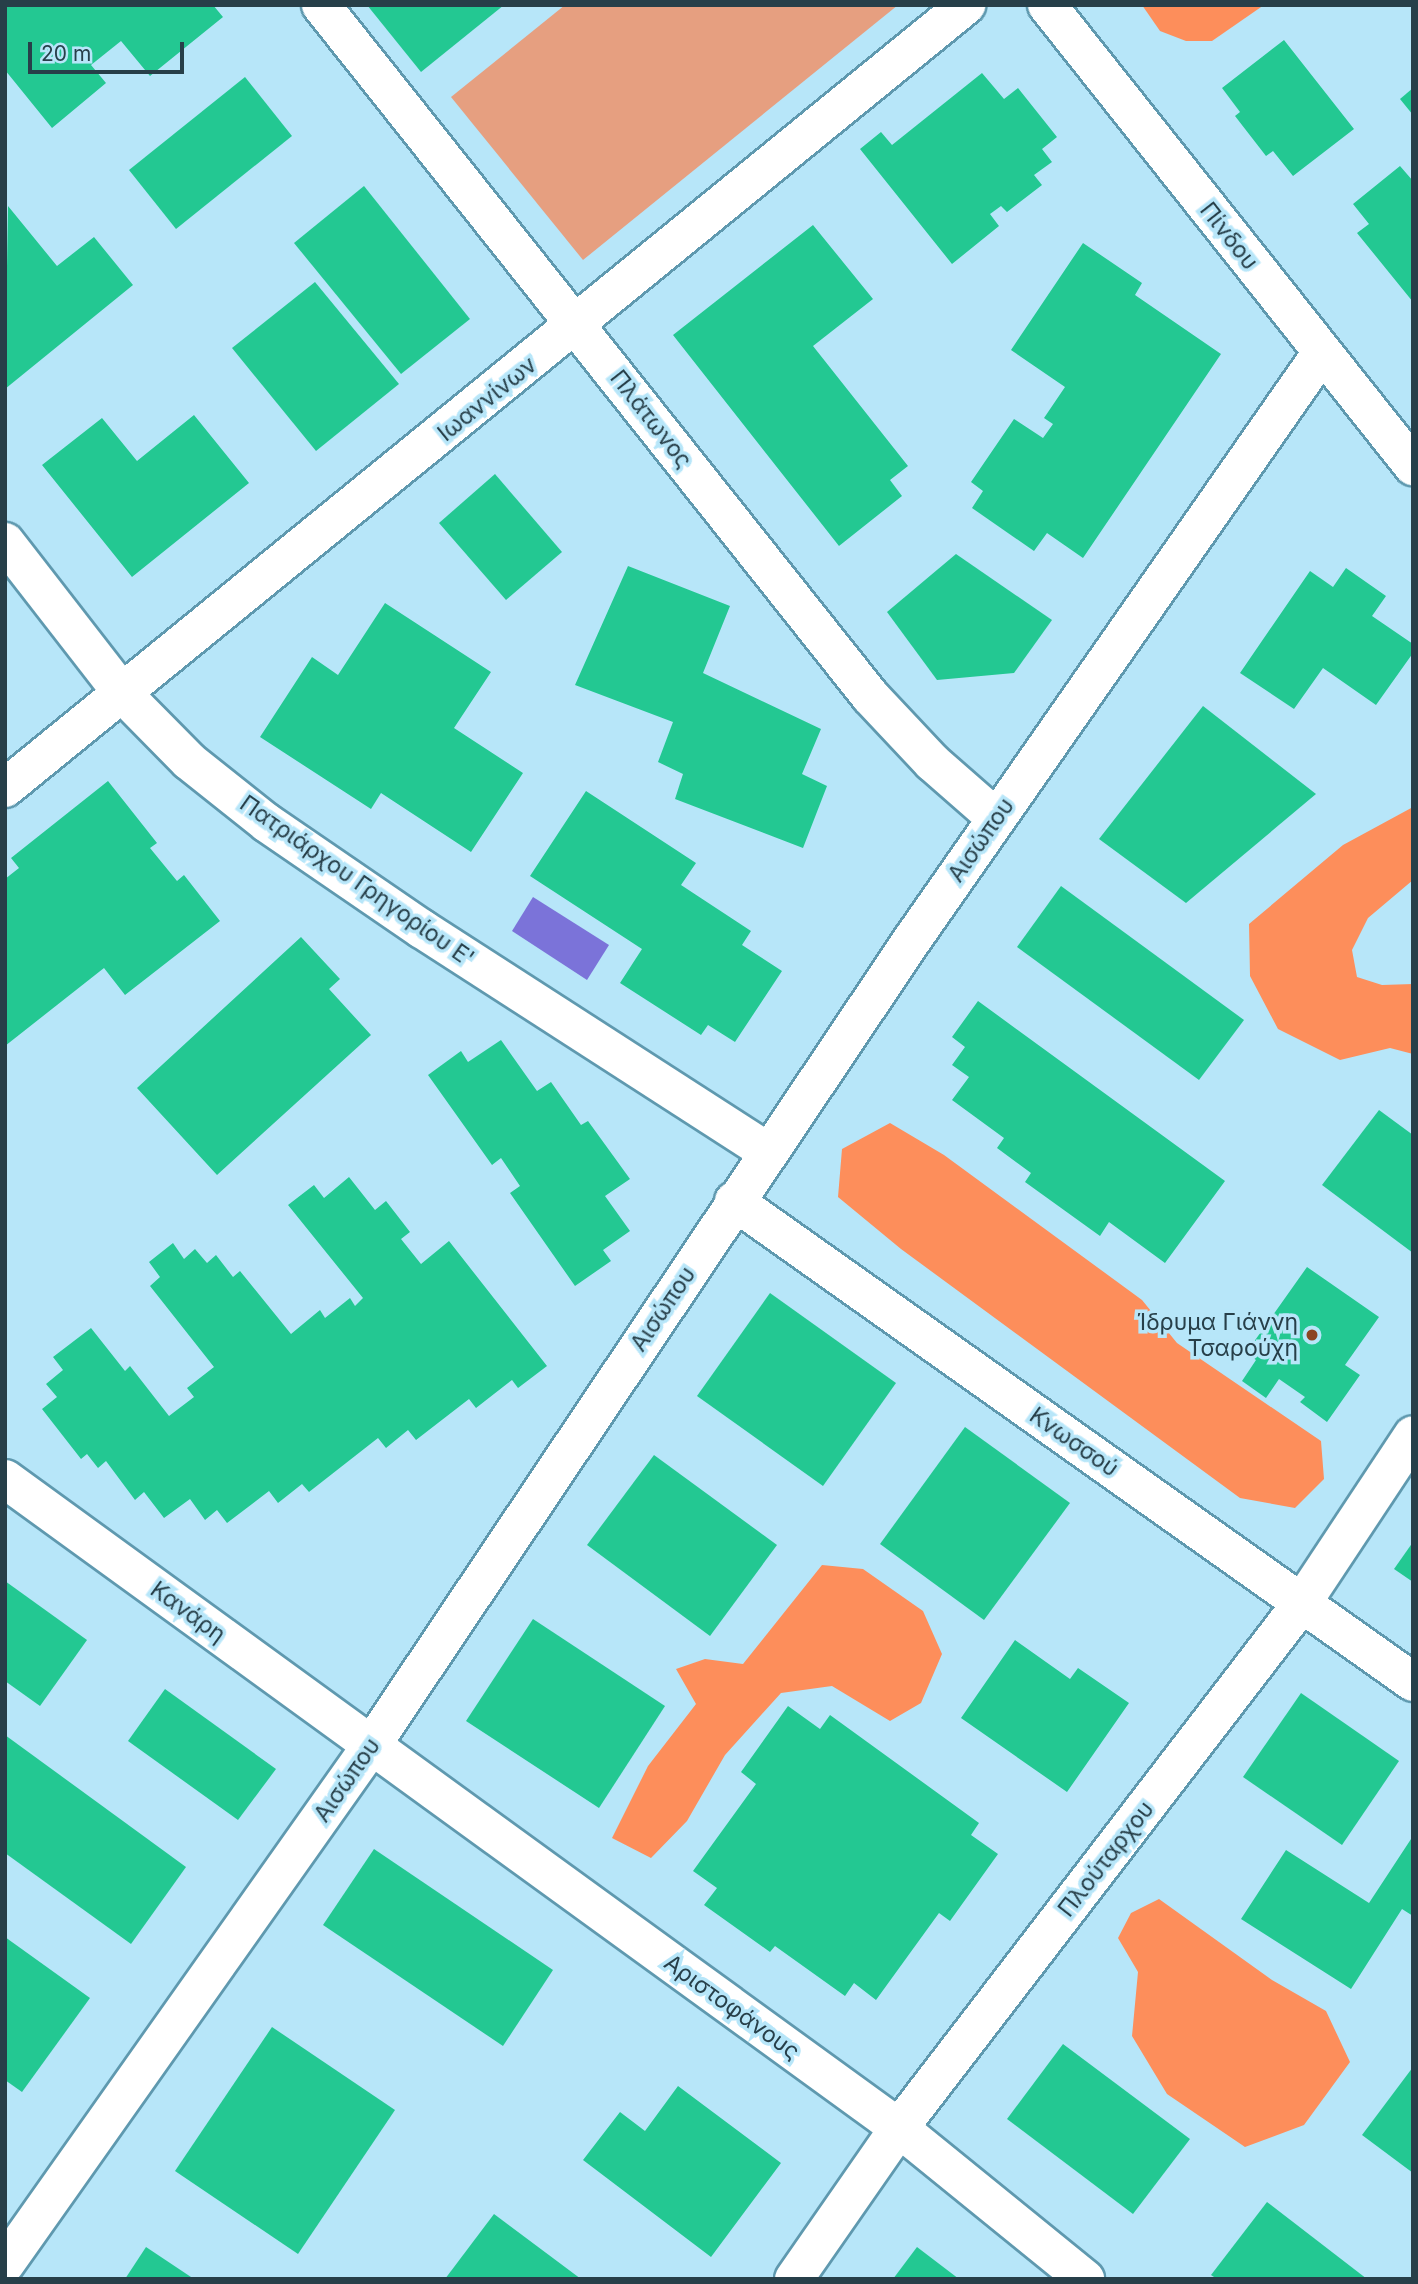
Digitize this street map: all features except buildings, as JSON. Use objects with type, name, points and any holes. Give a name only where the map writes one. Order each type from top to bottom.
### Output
[{"type":"street","name":"Πλάτωνος","points":[[321,5],[887,715],[996,818]]},
{"type":"street","name":"Ιωαννίνων","points":[[5,788],[578,326],[966,5]]},
{"type":"street","name":"Πίνδου","points":[[1047,5],[1321,354],[1413,466]]},
{"type":"street","name":"Αισώπου","points":[[5,2264],[371,1746],[734,1201],[996,818],[1321,354]]},
{"type":"street","name":"Πατριάρχου Γρηγορίου Ε'","points":[[5,542],[122,693],[189,761],[267,823],[768,1152]]},
{"type":"street","name":"Κνωσσού","points":[[734,1201],[1413,1682]]},
{"type":"street","name":"Πλούταρχου","points":[[794,2279],[899,2128],[1302,1604],[1413,1435]]},
{"type":"street","name":"Κανάρη","points":[[5,1479],[371,1746]]},
{"type":"street","name":"Αριστοφάνους","points":[[371,1746],[899,2128],[1085,2279]]},
{"type":"shaded area","points":[[565,5],[898,5],[583,260],[451,97]]},
{"type":"shaded area","points":[[1142,5],[1264,5],[1212,41],[1186,41],[1160,31]]},
{"type":"shaded area","points":[[1413,807],[1413,880],[1368,918],[1352,950],[1357,977],[1382,985],[1413,984],[1413,1054],[1390,1048],[1340,1060],[1278,1029],[1250,976],[1249,924],[1343,845]]},
{"type":"shaded area","points":[[533,897],[609,945],[587,980],[512,931]]},
{"type":"shaded area","points":[[890,1123],[944,1155],[1142,1300],[1177,1343],[1321,1441],[1324,1479],[1295,1508],[1240,1498],[901,1249],[838,1197],[842,1149]]},
{"type":"shaded area","points":[[822,1565],[863,1569],[923,1611],[942,1654],[921,1703],[890,1721],[832,1686],[781,1693],[725,1755],[687,1821],[651,1858],[612,1838],[648,1766],[696,1704],[676,1669],[705,1659],[743,1664]]},
{"type":"shaded area","points":[[1159,1899],[1272,1980],[1326,2011],[1350,2062],[1304,2125],[1245,2147],[1167,2094],[1132,2036],[1138,1972],[1118,1938],[1131,1913]]},
{"type":"place","name":"Ίδρυμα Γιάννη Τσαρούχη","points":[[1312,1335]]}]
